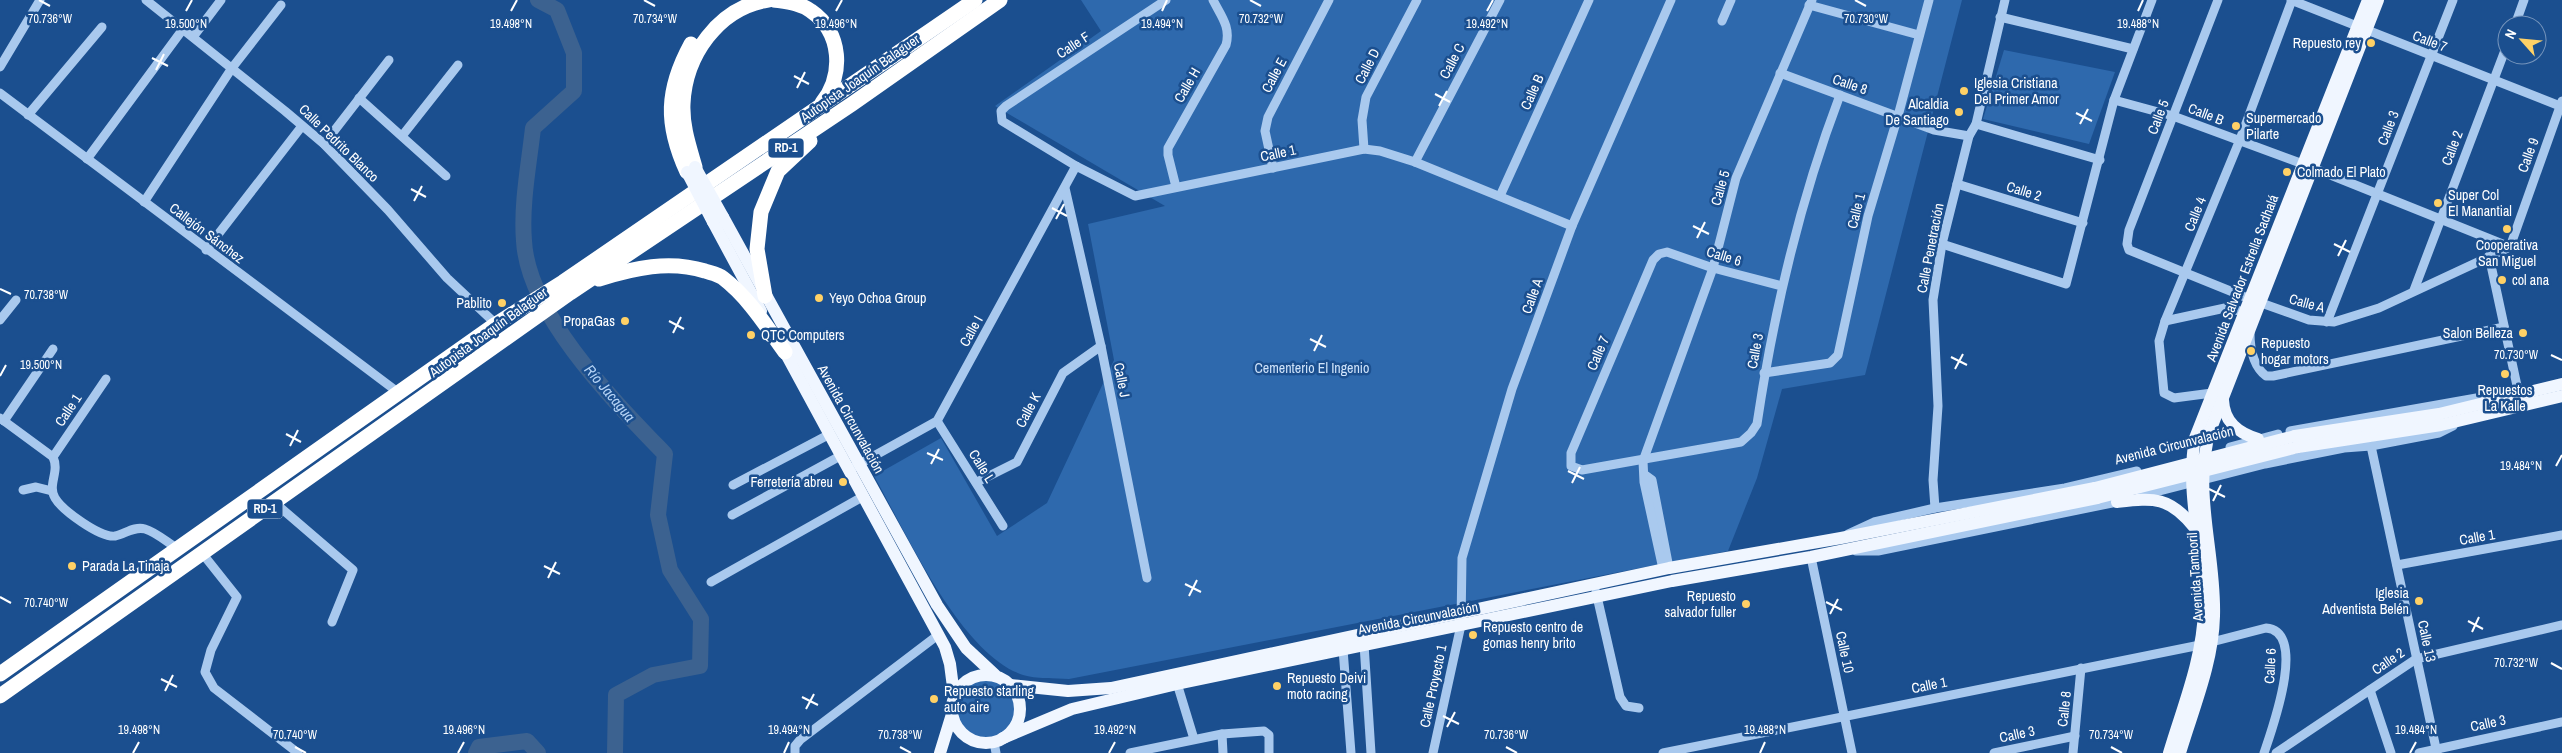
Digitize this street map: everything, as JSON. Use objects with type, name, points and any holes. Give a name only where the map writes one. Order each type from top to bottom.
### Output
[{"type":"highway","points":[[691,170],[678,153],[670,105],[678,68],[693,40],[713,16],[736,0]]},
{"type":"highway","points":[[691,170],[684,133],[683,106],[687,75],[702,45],[721,22],[748,5],[768,0]]},
{"type":"highway","points":[[774,0],[794,3],[810,11],[822,22],[834,42],[837,59],[835,77],[829,94],[817,109]]},
{"type":"highway","name":"Autopista Joaquín Balaguer","points":[[0,696],[530,322],[566,287],[817,109],[975,0]]},
{"type":"highway","name":"Autopista Joaquín Balaguer","points":[[0,674],[518,309],[566,287],[583,284],[852,104],[1000,0]]},
{"type":"highway","points":[[765,296],[757,249],[758,230],[770,188],[778,171],[852,104]]},
{"type":"highway","points":[[583,284],[631,269],[658,265],[688,266],[722,276],[749,302],[785,352]]},
{"type":"main road","name":"Avenida Salvador Estrella Sadhalá","points":[[2362,29],[2368,0]]},
{"type":"main road","name":"Avenida Salvador Estrella Sadhalá","points":[[2197,455],[2195,438],[2250,327],[2255,301],[2307,166],[2362,29],[2378,0]]},
{"type":"main road","name":"Avenida Circunvalación","points":[[691,170],[718,219],[785,352],[830,434],[842,455],[854,467],[864,496],[948,655],[954,695]]},
{"type":"main road","name":"Avenida Circunvalación","points":[[718,219],[765,296],[854,467],[951,628],[966,648],[995,675]]},
{"type":"main road","name":"Avenida Salvador Estrella Sadhalá","points":[[2217,396],[2245,312],[2255,301]]},
{"type":"main road","name":"Avenida Circunvalación","points":[[1010,685],[1068,691],[1111,688],[1176,680],[1343,649],[1595,584],[1666,568],[1843,544],[2096,493],[2296,442],[2439,414],[2562,384]]},
{"type":"main road","points":[[2217,396],[2223,411],[2234,426],[2246,435],[2258,439]]},
{"type":"main road","name":"Avenida Circunvalación","points":[[2296,442],[2464,420],[2562,396]]},
{"type":"main road","name":"Avenida Tamboril","points":[[2169,753],[2206,643],[2204,606],[2194,528],[2197,455]]},
{"type":"main road","name":"Avenida Tamboril","points":[[2180,753],[2206,643],[2214,597],[2197,482]]},
{"type":"main road","points":[[2117,502],[2144,499],[2167,502],[2177,508],[2194,528]]},
{"type":"main road","name":"Avenida Circunvalación","points":[[994,744],[1072,709],[1322,642],[1597,598],[1698,576],[1811,557],[1843,544]]},
{"type":"main road","points":[[940,753],[952,714],[954,695],[966,680],[975,676],[995,675],[1010,685],[1019,700],[1020,709],[1015,726],[994,744],[971,753]]},
{"type":"main road","points":[[952,714],[954,723],[967,738],[994,744]]},
{"type":"street","points":[[0,67],[40,0]]},
{"type":"street","name":"Calle Pedrito Blanco","points":[[146,0],[324,144],[388,210],[446,278],[496,324]]},
{"type":"street","points":[[193,37],[221,0]]},
{"type":"street","name":"Calle F","points":[[1001,116],[1001,111],[1006,106],[1166,0]]},
{"type":"street","name":"Calle H","points":[[1176,187],[1168,148],[1226,45],[1228,35],[1227,27],[1213,0]]},
{"type":"street","name":"Calle E","points":[[1273,168],[1265,131],[1268,117],[1329,0]]},
{"type":"street","name":"Calle D","points":[[1364,149],[1362,120],[1366,97],[1416,0]]},
{"type":"street","name":"Calle C","points":[[1415,162],[1500,0]]},
{"type":"street","name":"Calle B","points":[[1500,196],[1589,0]]},
{"type":"street","name":"Calle A","points":[[1461,619],[1462,558],[1512,389],[1572,226],[1671,0]]},
{"type":"street","points":[[1722,21],[1731,0]]},
{"type":"street","name":"Calle 1","points":[[1764,373],[1830,363],[1838,355],[1868,216],[1898,116],[1929,0]]},
{"type":"street","name":"Calle Penetración","points":[[1934,508],[1933,480],[1938,406],[1933,300],[1942,244],[1969,136],[1976,124],[2000,17],[2006,0]]},
{"type":"street","points":[[1942,244],[2066,284],[2100,160],[2114,100],[2152,0]]},
{"type":"street","name":"Calle 5","points":[[2127,244],[2129,230],[2218,0]]},
{"type":"street","name":"Calle 7","points":[[2292,0],[2431,56],[2561,104]]},
{"type":"street","name":"Calle 4","points":[[2217,396],[2174,398],[2164,394],[2159,341],[2165,321],[2239,142],[2292,0]]},
{"type":"street","name":"Calle 3","points":[[2327,322],[2452,0]]},
{"type":"street","points":[[2519,15],[2524,0]]},
{"type":"street","points":[[1810,3],[1919,35]]},
{"type":"street","name":"Calle 5","points":[[1643,461],[1713,268],[1736,178],[1810,3]]},
{"type":"street","points":[[144,202],[232,68],[281,6]]},
{"type":"street","points":[[2000,17],[2133,49]]},
{"type":"street","points":[[28,115],[102,27]]},
{"type":"street","points":[[87,159],[183,29]]},
{"type":"street","points":[[324,144],[389,60]]},
{"type":"street","points":[[402,136],[458,65]]},
{"type":"street","name":"Calle 2","points":[[2414,290],[2440,217],[2499,65]]},
{"type":"street","name":"Calle 8","points":[[1780,73],[1934,130],[1969,136]]},
{"type":"street","name":"Callejón Sánchez","points":[[0,94],[399,393]]},
{"type":"street","name":"Calle 3","points":[[1571,466],[1582,470],[1643,461],[1741,442],[1757,424],[1764,373],[1782,286],[1811,174],[1840,95]]},
{"type":"street","points":[[360,98],[446,176]]},
{"type":"street","name":"Calle B","points":[[2114,100],[2173,116],[2440,217],[2510,247]]},
{"type":"street","name":"Calle 9","points":[[2510,247],[2561,104]]},
{"type":"street","name":"Calle 1","points":[[1001,116],[1006,125],[1076,166],[1135,196],[1364,149],[1415,162],[1572,226]]},
{"type":"street","points":[[1976,124],[2100,160]]},
{"type":"street","points":[[206,250],[302,126]]},
{"type":"street","name":"Calle I","points":[[937,421],[1076,166]]},
{"type":"street","name":"Calle 2","points":[[1957,184],[2083,223]]},
{"type":"street","name":"Calle J","points":[[1065,188],[1101,346],[1147,578]]},
{"type":"street","name":"Calle A","points":[[2127,244],[2134,253],[2255,301],[2309,320],[2327,322],[2360,316],[2510,247]]},
{"type":"street","name":"Calle 6","points":[[1659,254],[1667,252],[1713,268],[1782,286]]},
{"type":"street","name":"Calle 7","points":[[1571,466],[1571,453],[1653,260],[1659,254]]},
{"type":"street","points":[[2489,256],[2519,395]]},
{"type":"street","points":[[0,320],[4,306],[16,300]]},
{"type":"street","points":[[2165,321],[2225,308],[2245,312]]},
{"type":"street","points":[[2250,327],[2251,349],[2256,366],[2266,376],[2273,376],[2504,327]]},
{"type":"street","name":"Calle K","points":[[977,482],[1017,462],[1063,373],[1101,346]]},
{"type":"street","points":[[52,492],[57,466],[53,457],[2,420],[53,349]]},
{"type":"street","name":"Calle 1","points":[[53,457],[106,379]]},
{"type":"street","name":"Avenida Circunvalación","points":[[1843,544],[1874,522],[1934,508],[2065,488],[2319,424],[2501,393],[2519,395]]},
{"type":"street","name":"Avenida Circunvalación","points":[[1843,544],[1878,551],[2117,502],[2265,464],[2344,448],[2371,446],[2439,433],[2464,420]]},
{"type":"street","points":[[854,467],[937,421]]},
{"type":"street","name":"Calle L","points":[[937,421],[977,482],[1002,526]]},
{"type":"street","points":[[733,486],[830,434]]},
{"type":"street","name":"Calle 13","points":[[2371,446],[2436,751]]},
{"type":"street","points":[[732,515],[842,455]]},
{"type":"street","points":[[1643,461],[1646,474],[1652,480],[1666,568]]},
{"type":"street","points":[[23,490],[36,487],[52,492],[60,504],[102,534],[116,536],[135,528],[144,528],[178,549]]},
{"type":"street","points":[[711,582],[864,496]]},
{"type":"street","points":[[275,502],[354,570],[332,622]]},
{"type":"street","name":"Calle 1","points":[[2397,565],[2562,535]]},
{"type":"street","points":[[202,553],[237,597],[206,661],[205,672],[214,688],[298,753]]},
{"type":"street","name":"Calle 10","points":[[1811,557],[1852,753]]},
{"type":"street","points":[[1595,584],[1620,697],[1626,706],[1639,708]]},
{"type":"street","name":"Calle Proyecto 1","points":[[1433,753],[1461,619]]},
{"type":"street","name":"Calle 2","points":[[2276,753],[2416,659],[2562,625]]},
{"type":"street","name":"Calle 6","points":[[2206,643],[2266,628],[2274,628],[2282,635],[2286,645],[2282,696],[2264,753]]},
{"type":"street","points":[[795,753],[795,746],[800,740],[938,635]]},
{"type":"street","name":"Calle 1","points":[[1663,753],[2206,643]]},
{"type":"street","points":[[1364,644],[1371,753]]},
{"type":"street","points":[[1343,649],[1351,753]]},
{"type":"street","name":"Calle 8","points":[[2073,753],[2082,668]]},
{"type":"street","points":[[1176,680],[1194,739]]},
{"type":"street","points":[[2370,690],[2391,753]]},
{"type":"street","name":"Calle 3","points":[[2419,753],[2436,751],[2562,722]]},
{"type":"street","points":[[1130,753],[1161,749],[1194,739],[1222,734],[1264,731],[1268,733],[1268,753]]},
{"type":"street","points":[[1222,734],[1223,753]]},
{"type":"street","name":"Calle 3","points":[[1994,753],[2075,736]]},
{"type":"green space","name":"Cementerio El Ingenio","points":[[1081,0],[1962,0],[1865,375],[1782,389],[1757,478],[1728,551],[1069,679],[1040,678],[1023,675],[1000,663],[978,643],[957,618],[937,589],[874,476],[941,438],[997,536],[1047,503],[1114,360],[1088,224],[1165,206],[995,106],[1101,31]]},
{"type":"green space","points":[[2004,50],[2115,72],[2089,144],[1983,119]]},
{"type":"green space","points":[[980,680],[992,680],[1007,688],[1015,703],[1015,715],[1007,730],[992,738],[980,738],[965,730],[957,715],[957,703],[965,688]]},
{"type":"waterway","name":"Río Jacagua","points":[[538,0],[557,10],[574,53],[574,91],[533,128],[523,227],[529,269],[541,298],[557,327],[577,356],[622,409],[665,454],[658,515],[670,570],[701,619],[700,666],[653,675],[616,695],[615,753]]},
{"type":"waterway","name":"Río Jacagua","points":[[476,753],[479,747],[527,741],[538,753]]},
{"type":"place","name":"Repuesto rey","points":[[2371,43]]},
{"type":"place","name":"Iglesia Cristiana Del Primer Amor","points":[[1964,91]]},
{"type":"place","name":"Alcaldia De Santiago","points":[[1959,112]]},
{"type":"place","name":"Supermercado Pilarte","points":[[2236,126]]},
{"type":"place","name":"Colmado El Plato","points":[[2287,172]]},
{"type":"place","name":"Super Col El Manantial","points":[[2438,203]]},
{"type":"place","name":"Cooperativa San Miguel","points":[[2507,229]]},
{"type":"place","name":"col ana","points":[[2502,280]]},
{"type":"place","name":"Yeyo Ochoa Group","points":[[819,298]]},
{"type":"place","name":"Pablito","points":[[502,303]]},
{"type":"place","name":"PropaGas","points":[[625,321]]},
{"type":"place","name":"Salon Belleza","points":[[2523,333]]},
{"type":"place","name":"QTC Computers","points":[[751,335]]},
{"type":"place","name":"Repuesto hogar motors","points":[[2251,351]]},
{"type":"place","name":"Repuestos La Kalle","points":[[2505,374]]},
{"type":"place","name":"Ferretería abreu","points":[[843,482]]},
{"type":"place","name":"Parada La Tinaja","points":[[72,566]]},
{"type":"place","name":"Iglesia Adventista Belén","points":[[2419,601]]},
{"type":"place","name":"Repuesto salvador fuller","points":[[1746,604]]},
{"type":"place","name":"Repuesto centro de gomas henry brito","points":[[1473,635]]},
{"type":"place","name":"Repuesto Deivi moto racing","points":[[1277,686]]},
{"type":"place","name":"Repuesto starling auto aire","points":[[934,699]]}]
